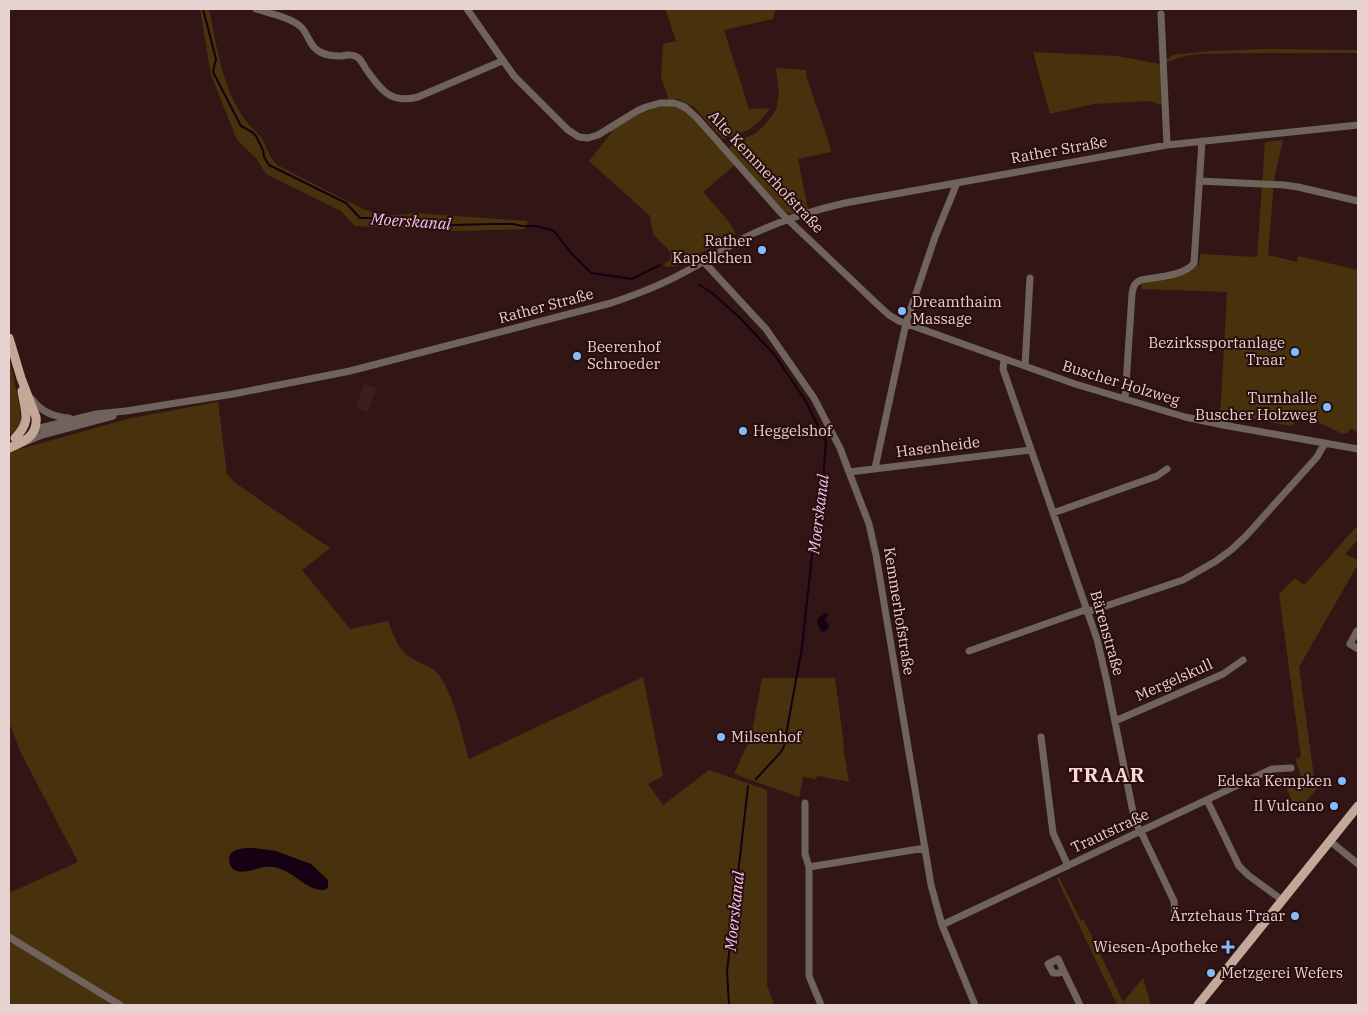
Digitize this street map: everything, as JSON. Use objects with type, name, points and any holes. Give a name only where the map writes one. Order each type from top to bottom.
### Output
[{"type":"main road","points":[[9,338],[21,378],[36,417],[36,432]]},
{"type":"main road","points":[[21,378],[26,420],[28,427],[36,432]]},
{"type":"main road","points":[[14,441],[26,420]]},
{"type":"main road","name":"Rather Straße","points":[[9,448],[14,441],[36,432]]},
{"type":"main road","points":[[1198,1005],[1358,806]]},
{"type":"street","points":[[256,9],[292,21],[302,28],[312,46],[318,52],[340,56],[350,54],[358,57],[378,86],[392,98],[406,100],[418,98],[502,61]]},
{"type":"street","name":"Alte Kemmerhofstraße","points":[[467,9],[502,61],[520,83],[568,130],[579,137],[588,138],[598,135],[637,111],[653,105],[674,103],[686,108],[788,220],[886,312],[906,323]]},
{"type":"street","points":[[1161,14],[1167,145]]},
{"type":"street","name":"Rather Straße","points":[[36,432],[77,418],[96,414],[233,394],[350,371],[634,296],[662,284],[746,238],[810,212],[845,203],[1167,145],[1358,125]]},
{"type":"street","points":[[1125,399],[1133,286],[1141,280],[1181,272],[1192,266],[1195,255],[1202,141]]},
{"type":"street","points":[[1199,180],[1291,186],[1358,201]]},
{"type":"street","points":[[875,468],[906,323],[935,237],[957,183]]},
{"type":"street","name":"Kemmerhofstraße","points":[[704,262],[766,329],[814,398],[840,448],[868,518],[931,885],[942,925],[975,1005]]},
{"type":"street","points":[[1024,366],[1030,278]]},
{"type":"street","name":"Buscher Holzweg","points":[[906,323],[1067,382],[1195,420],[1358,450]]},
{"type":"street","name":"Bärenstraße","points":[[1004,360],[1003,369],[1102,656],[1135,822],[1144,836],[1174,901],[1175,916]]},
{"type":"street","name":"Rather Straße","points":[[21,378],[40,409],[55,416],[77,418]]},
{"type":"street","name":"Rather Straße","points":[[36,432],[94,422],[126,411]]},
{"type":"street","points":[[969,651],[1082,611],[1094,610],[1176,582],[1200,572],[1246,536],[1317,457],[1325,444]]},
{"type":"street","name":"Hasenheide","points":[[849,472],[1031,450]]},
{"type":"street","points":[[1053,513],[1157,476],[1167,469]]},
{"type":"street","points":[[1358,632],[1350,644],[1358,649]]},
{"type":"street","name":"Mergelskull","points":[[1114,720],[1223,674],[1243,660]]},
{"type":"street","points":[[1041,736],[1053,833],[1068,866]]},
{"type":"street","name":"Trautstraße","points":[[942,925],[1272,769],[1291,768]]},
{"type":"street","points":[[1207,800],[1239,866],[1282,900]]},
{"type":"street","points":[[805,803],[805,854],[809,867],[809,976],[822,1005]]},
{"type":"street","points":[[1330,841],[1358,864]]},
{"type":"street","points":[[809,867],[925,848]]},
{"type":"street","points":[[9,937],[120,1005]]},
{"type":"street","points":[[1064,971],[1080,1005]]},
{"type":"shaded area","points":[[200,9],[209,9],[218,53],[231,95],[238,109],[262,139],[277,165],[363,209],[375,213],[394,215],[412,213],[528,221],[525,229],[453,231],[355,226],[341,211],[266,174],[256,158],[237,140],[211,75]]},
{"type":"shaded area","points":[[665,9],[775,9],[773,19],[724,30],[749,109],[770,108],[750,129],[723,139],[694,107],[678,99],[669,100],[661,77],[663,44],[676,41]]},
{"type":"shaded area","points":[[1265,49],[1358,50],[1358,53],[1198,54],[1166,62],[1166,59],[1172,55]]},
{"type":"shaded area","points":[[1033,52],[1117,56],[1160,64],[1162,105],[1151,101],[1094,104],[1050,114]]},
{"type":"shaded area","points":[[776,68],[806,70],[807,79],[831,152],[798,159],[808,209],[792,214],[782,211],[729,149],[732,144],[756,133],[776,110],[779,92]]},
{"type":"shaded area","points":[[660,106],[675,106],[693,117],[735,165],[703,192],[736,233],[678,266],[666,267],[664,264],[670,260],[671,255],[668,249],[653,234],[650,216],[589,161],[611,131],[634,116]]},
{"type":"shaded area","name":"Bezirkssportanlage Traar","points":[[1283,140],[1274,180],[1268,255],[1297,262],[1298,256],[1358,270],[1358,433],[1351,428],[1347,433],[1343,434],[1314,420],[1312,422],[1298,415],[1292,426],[1228,415],[1228,419],[1220,418],[1227,292],[1142,289],[1141,284],[1186,274],[1193,270],[1199,265],[1200,254],[1257,257],[1265,142]]},
{"type":"shaded area","points":[[9,355],[21,422],[18,430],[9,435]]},
{"type":"shaded area","points":[[365,384],[377,388],[368,412],[355,407]]},
{"type":"shaded area","points":[[218,402],[227,474],[234,482],[330,548],[302,570],[350,629],[388,621],[402,650],[410,657],[430,667],[439,675],[445,684],[453,705],[469,759],[643,677],[663,776],[648,784],[663,805],[709,770],[767,790],[767,985],[774,1005],[9,1005],[9,893],[78,862],[21,753],[9,722],[9,452],[131,418]]},
{"type":"shaded area","points":[[1358,525],[1358,539],[1345,554],[1358,560],[1358,564],[1299,667],[1314,777],[1318,787],[1304,804],[1293,804],[1283,779],[1294,780],[1301,776],[1295,759],[1301,757],[1279,594],[1295,578],[1304,585]]},
{"type":"shaded area","points":[[826,613],[828,614],[825,620],[829,625],[827,630],[823,632],[817,623],[818,618]]},
{"type":"shaded area","points":[[762,678],[835,678],[849,782],[817,775],[816,779],[803,777],[799,797],[734,774],[749,741],[755,736],[752,732]]},
{"type":"shaded area","points":[[254,848],[276,851],[311,864],[328,880],[328,887],[325,890],[313,888],[281,869],[274,867],[240,872],[232,868],[229,859],[232,852],[240,849]]},
{"type":"shaded area","points":[[1059,877],[1081,921],[1084,920],[1123,1002],[1143,978],[1151,1005],[1117,1005],[1057,879]]},
{"type":"waterway","name":"Moerskanal","points":[[203,9],[216,59],[213,72],[241,126],[256,136],[269,165],[346,203],[360,218],[384,218],[454,225],[513,224],[534,226],[555,232],[571,253],[591,273],[632,279],[660,265]]},
{"type":"waterway","name":"Moerskanal","points":[[699,285],[711,292],[739,317],[774,354],[805,400],[826,442],[820,520],[812,555],[802,647],[784,746],[781,752],[756,779]]},
{"type":"waterway","name":"Moerskanal","points":[[729,1005],[727,971],[748,786]]},
{"type":"place","name":"Rather Kapellchen","points":[[762,250]]},
{"type":"place","name":"Dreamthaim Massage","points":[[902,311]]},
{"type":"place","name":"Bezirkssportanlage Traar","points":[[1295,352]]},
{"type":"place","name":"Beerenhof Schroeder","points":[[577,356]]},
{"type":"place","name":"Turnhalle Buscher Holzweg","points":[[1327,407]]},
{"type":"place","name":"Heggelshof","points":[[743,431]]},
{"type":"place","name":"Milsenhof","points":[[721,737]]},
{"type":"place","name":"Edeka Kempken","points":[[1342,781]]},
{"type":"place","name":"Il Vulcano","points":[[1334,806]]},
{"type":"place","name":"Ärztehaus Traar","points":[[1295,916]]},
{"type":"place","name":"Wiesen-Apotheke","points":[[1228,947]]},
{"type":"place","name":"Metzgerei Wefers","points":[[1211,973]]},
{"type":"district","name":"TRAAR","points":[[1107,775]]}]
